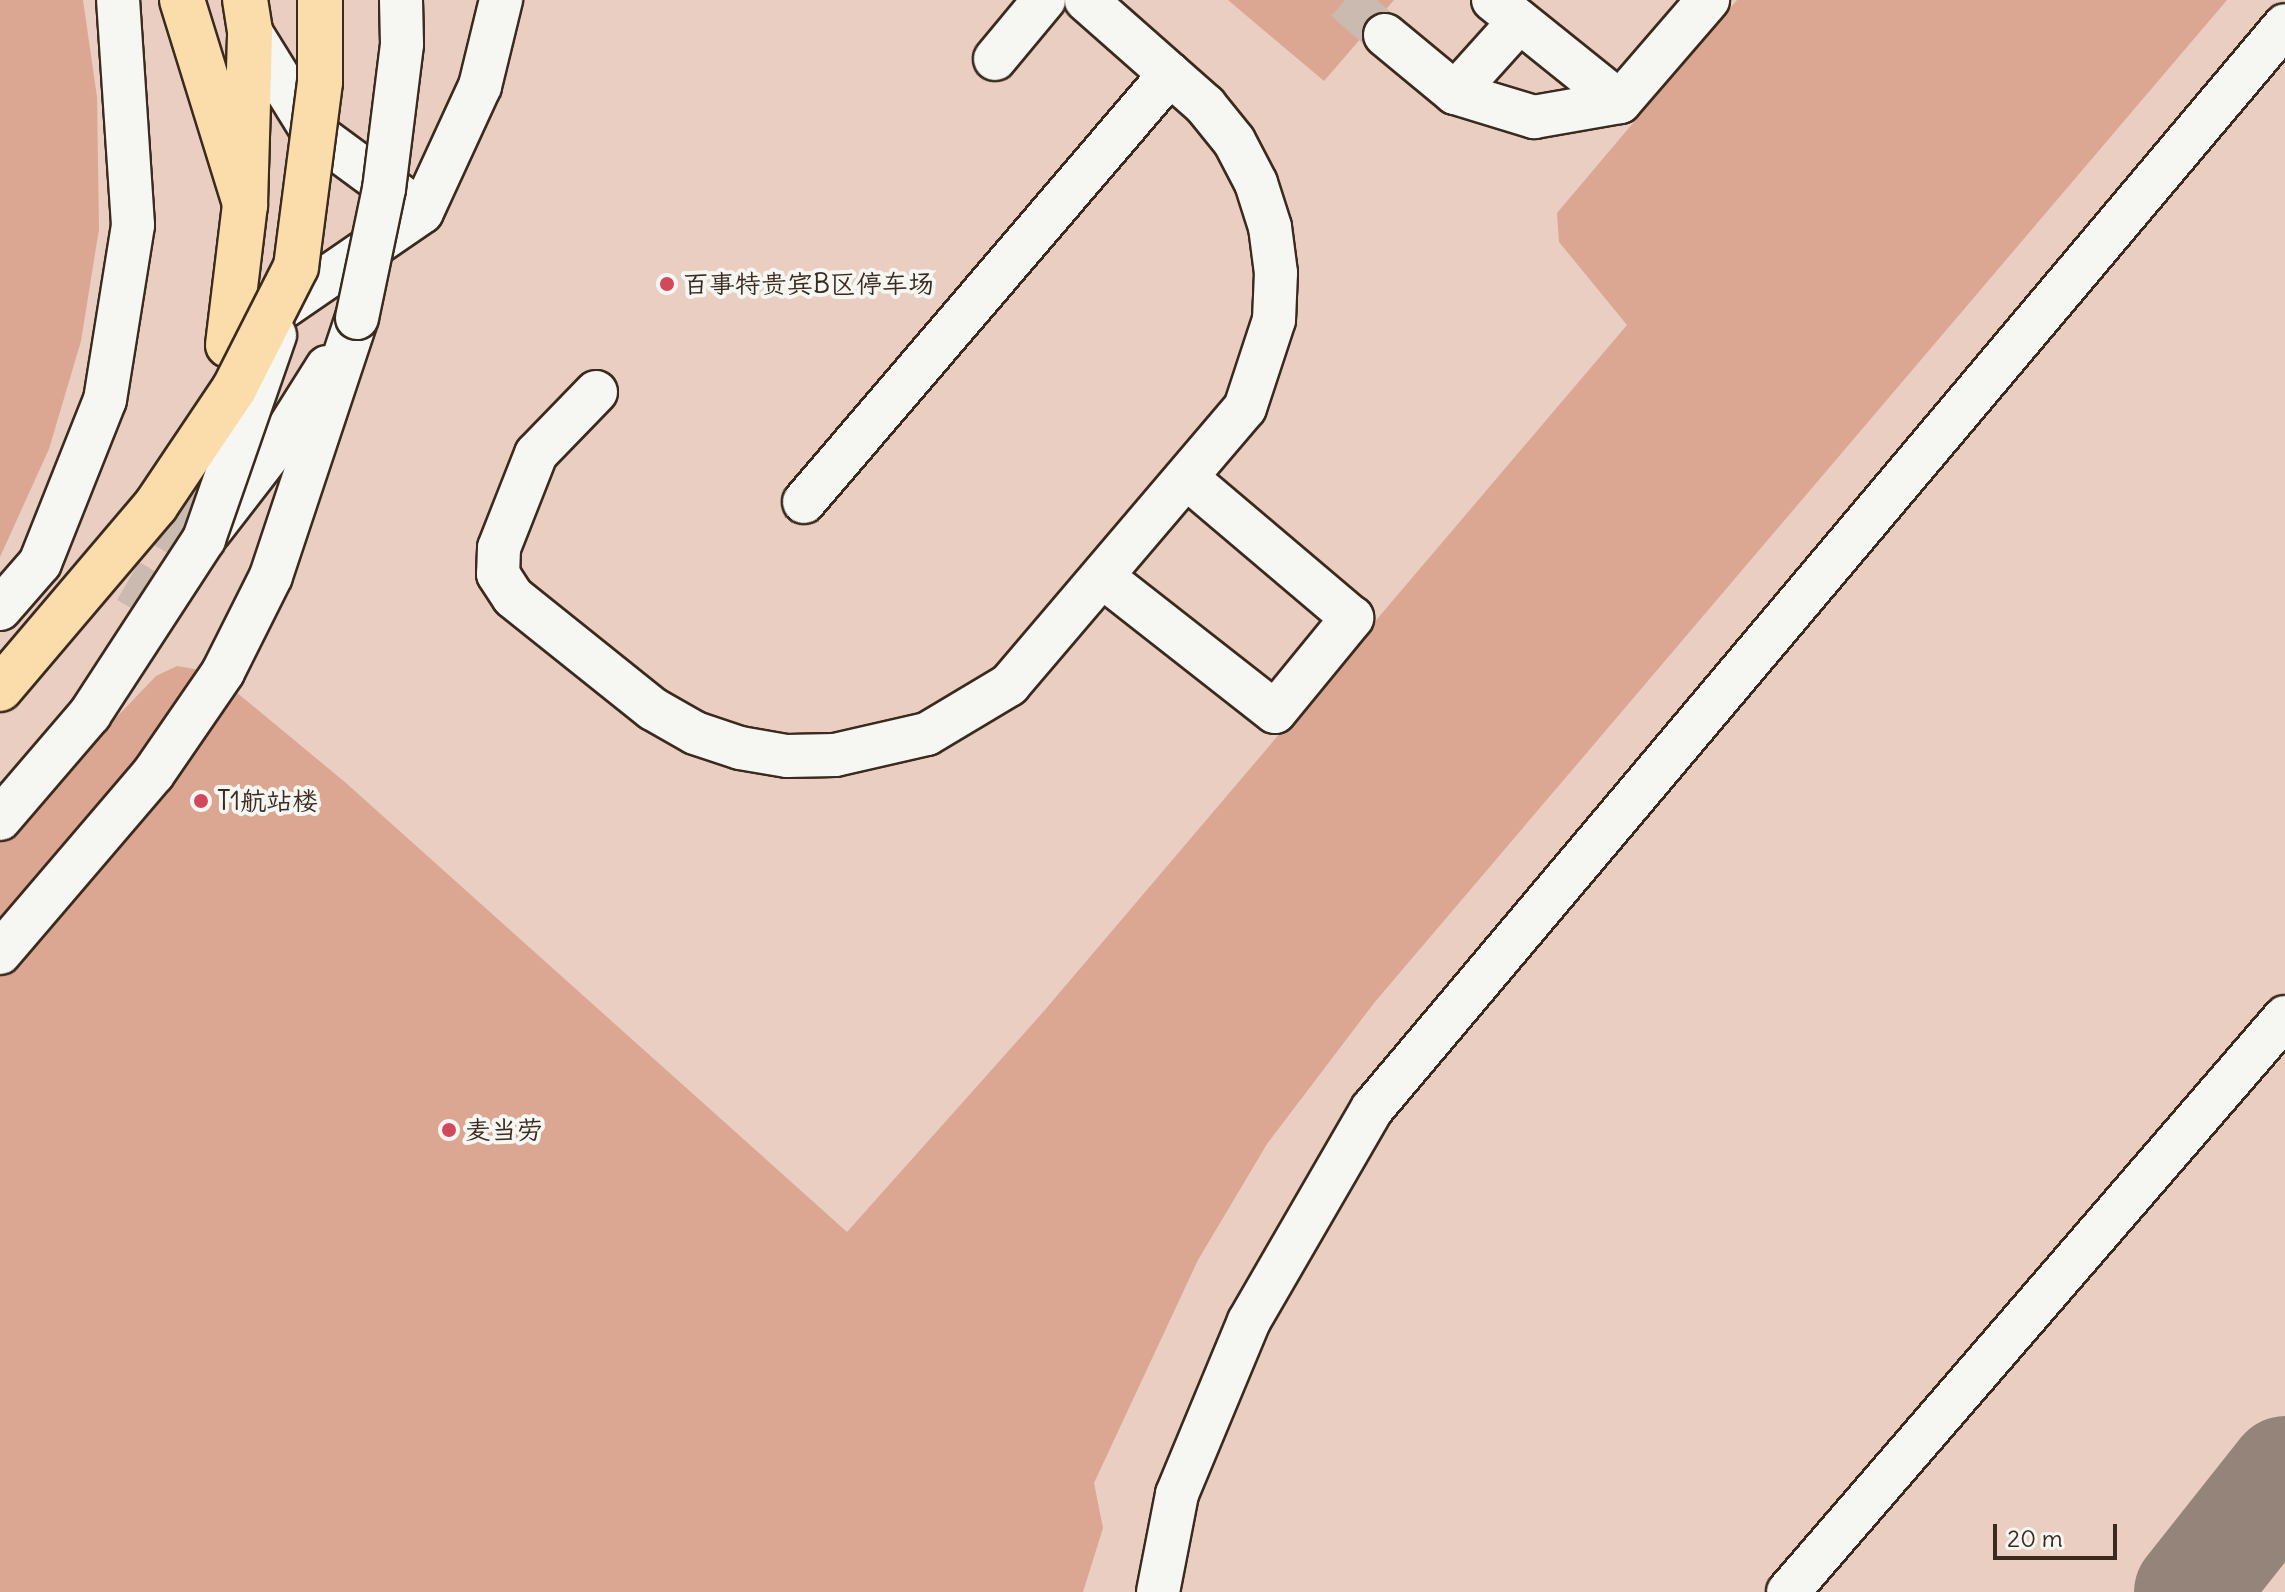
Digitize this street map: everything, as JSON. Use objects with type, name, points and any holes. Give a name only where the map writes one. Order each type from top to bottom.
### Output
[{"type":"main road","points":[[182,0],[245,204]]},
{"type":"main road","points":[[0,689],[156,505],[234,389],[296,267],[320,82],[320,0]]},
{"type":"main road","points":[[228,345],[245,204],[247,15]]},
{"type":"street","points":[[0,609],[40,563],[105,400],[133,225],[118,0]]},
{"type":"street","points":[[0,953],[153,774],[223,672],[271,576],[357,318],[384,189],[402,44],[401,0]]},
{"type":"street","points":[[228,345],[422,212],[480,86],[501,0]]},
{"type":"street","points":[[995,59],[1044,0]]},
{"type":"street","points":[[596,392],[536,454],[499,548],[498,574],[524,607],[653,709],[695,733],[787,756],[850,753],[927,734],[1009,685],[1189,480],[1245,408],[1274,320],[1276,273],[1270,227],[1256,183],[1234,141],[1170,74],[1086,0]]},
{"type":"street","points":[[1385,35],[1455,93],[1534,117],[1620,102],[1708,0]]},
{"type":"street","points":[[1455,93],[1506,11],[1620,102]]},
{"type":"street","points":[[247,15],[312,131],[422,212]]},
{"type":"street","points":[[1158,1592],[1177,1494],[1249,1321],[1372,1109],[2285,25]]},
{"type":"street","points":[[804,502],[1170,74]]},
{"type":"street","points":[[204,539],[296,267]]},
{"type":"street","points":[[0,819],[90,714],[204,539],[285,434],[357,318]]},
{"type":"street","points":[[1104,578],[1275,712],[1352,618],[1189,480]]},
{"type":"street","points":[[1788,1592],[2285,1017]]},
{"type":"shaded area","points":[[0,0],[2285,0],[2285,1592],[0,1592]]},
{"type":"building","points":[[0,0],[83,0],[97,97],[99,229],[81,341],[49,449],[0,557]]},
{"type":"building","points":[[1228,0],[1394,0],[1324,81]]},
{"type":"building","name":"T1航站楼","points":[[1737,0],[2227,0],[1374,1003],[1267,1144],[1198,1260],[1094,1483],[1103,1528],[1083,1592],[0,1592],[0,839],[156,676],[177,666],[212,672],[346,783],[847,1232],[1044,1011],[1627,325],[1559,242],[1557,213]]},
{"type":"taxiway","points":[[2190,1592],[2285,1472]]},
{"type":"tunnel","points":[[1345,0],[1385,35]]},
{"type":"tunnel","points":[[136,611],[180,535],[205,435]]},
{"type":"place","name":"百事特贵宾B区停车场","points":[[667,284]]},
{"type":"place","name":"T1航站楼","points":[[201,801]]},
{"type":"place","name":"麦当劳","points":[[449,1130]]}]
